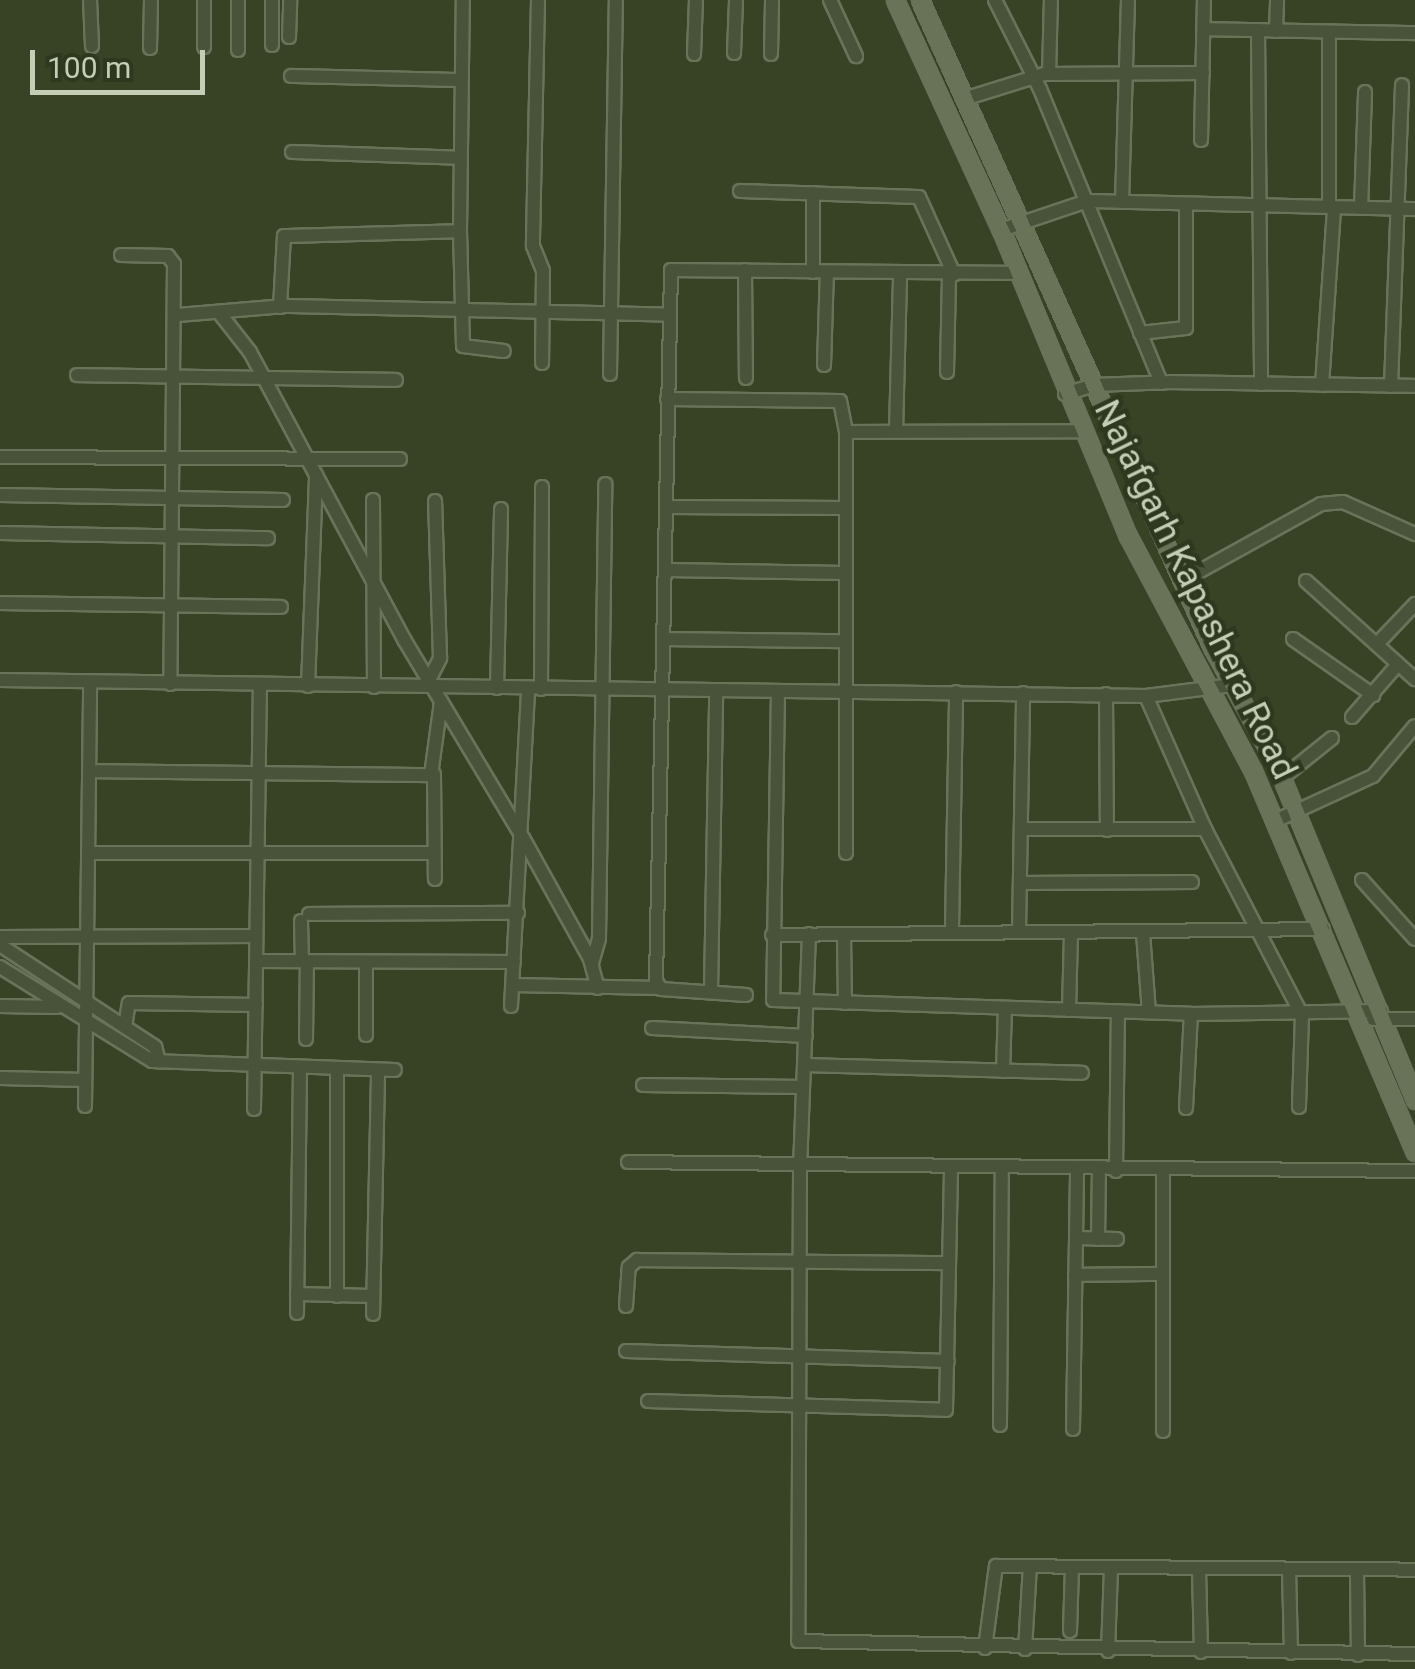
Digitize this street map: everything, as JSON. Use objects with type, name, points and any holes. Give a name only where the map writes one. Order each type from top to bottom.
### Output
[{"type":"main road","name":"Najafgarh Kapashera Road","points":[[895,0],[1002,230],[1065,394],[1128,536],[1214,690],[1275,821],[1362,1016],[1415,1152]]},
{"type":"main road","name":"Najafgarh Kapashera Road","points":[[920,0],[1182,581],[1282,778],[1415,1100]]},
{"type":"street","points":[[90,0],[92,46]]},
{"type":"street","points":[[150,48],[151,0]]},
{"type":"street","points":[[204,0],[204,48]]},
{"type":"street","points":[[238,0],[238,50]]},
{"type":"street","points":[[272,0],[272,45]]},
{"type":"street","points":[[290,0],[290,37]]},
{"type":"street","points":[[464,0],[460,80],[464,349],[504,351]]},
{"type":"street","points":[[538,0],[533,246],[542,268],[542,363]]},
{"type":"street","points":[[610,374],[616,0]]},
{"type":"street","points":[[694,54],[696,0]]},
{"type":"street","points":[[734,54],[736,0]]},
{"type":"street","points":[[772,0],[772,54]]},
{"type":"street","points":[[830,0],[856,56]]},
{"type":"street","points":[[995,0],[1033,75],[1161,382]]},
{"type":"street","points":[[1048,74],[1051,0]]},
{"type":"street","points":[[1122,202],[1128,0]]},
{"type":"street","points":[[1201,140],[1204,0]]},
{"type":"street","points":[[1276,30],[1277,0]]},
{"type":"street","points":[[1204,29],[1415,33]]},
{"type":"street","points":[[1258,30],[1261,384]]},
{"type":"street","points":[[1322,385],[1331,207],[1328,33]]},
{"type":"street","points":[[967,98],[1033,75],[1203,72]]},
{"type":"street","points":[[290,76],[460,80]]},
{"type":"street","points":[[1391,386],[1402,85]]},
{"type":"street","points":[[1362,208],[1364,92]]},
{"type":"street","points":[[292,152],[460,158]]},
{"type":"street","points":[[740,192],[919,198],[952,274],[947,372]]},
{"type":"street","points":[[813,193],[824,365]]},
{"type":"street","points":[[1002,230],[1084,202],[1415,209]]},
{"type":"street","points":[[1140,333],[1186,328],[1186,204]]},
{"type":"street","points":[[280,306],[284,236],[460,231]]},
{"type":"street","points":[[121,255],[171,257],[178,315],[170,495],[170,684]]},
{"type":"street","points":[[659,988],[671,270],[1019,274]]},
{"type":"street","points":[[745,270],[746,378]]},
{"type":"street","points":[[896,431],[900,274]]},
{"type":"street","points":[[178,315],[222,315],[280,306],[542,308],[668,315]]},
{"type":"street","points":[[222,315],[524,838],[592,963],[598,988]]},
{"type":"street","points":[[77,375],[396,380]]},
{"type":"street","points":[[1065,394],[1094,384],[1161,382],[1415,386]]},
{"type":"street","points":[[666,399],[840,401],[846,432],[841,641],[846,853]]},
{"type":"street","points":[[846,432],[1082,431]]},
{"type":"street","points":[[0,456],[400,460]]},
{"type":"street","points":[[308,686],[316,475]]},
{"type":"street","points":[[592,963],[600,938],[605,484]]},
{"type":"street","points":[[511,1006],[534,689],[542,487]]},
{"type":"street","points":[[0,495],[170,495],[283,500]]},
{"type":"street","points":[[374,500],[374,687]]},
{"type":"street","points":[[434,501],[440,658],[435,689],[434,879]]},
{"type":"street","points":[[1182,581],[1321,504],[1342,502],[1415,534]]},
{"type":"street","points":[[666,507],[844,508]]},
{"type":"street","points":[[496,688],[501,509]]},
{"type":"street","points":[[0,533],[268,538]]},
{"type":"street","points":[[668,570],[844,573]]},
{"type":"street","points":[[1306,581],[1415,680]]},
{"type":"street","points":[[0,603],[281,607]]},
{"type":"street","points":[[1378,643],[1415,604]]},
{"type":"street","points":[[1293,638],[1373,694]]},
{"type":"street","points":[[666,639],[841,641]]},
{"type":"street","points":[[1352,717],[1398,664]]},
{"type":"street","points":[[0,680],[1146,696],[1232,685]]},
{"type":"street","points":[[86,1106],[90,684]]},
{"type":"street","points":[[254,1110],[260,686]]},
{"type":"street","points":[[711,990],[716,691]]},
{"type":"street","points":[[778,692],[772,1000],[1005,1010],[1415,1018]]},
{"type":"street","points":[[952,929],[956,692]]},
{"type":"street","points":[[1020,930],[1023,692]]},
{"type":"street","points":[[1106,694],[1107,830]]},
{"type":"street","points":[[1146,696],[1257,934],[1302,1016],[1299,1107]]},
{"type":"street","points":[[1275,821],[1381,770],[1415,726]]},
{"type":"street","points":[[1282,778],[1332,738]]},
{"type":"street","points":[[89,771],[434,774]]},
{"type":"street","points":[[1021,830],[1206,829]]},
{"type":"street","points":[[88,853],[434,853]]},
{"type":"street","points":[[1362,880],[1415,938]]},
{"type":"street","points":[[1022,883],[1192,882]]},
{"type":"street","points":[[306,1039],[305,917],[518,913]]},
{"type":"street","points":[[772,935],[952,929],[1072,934],[1323,930]]},
{"type":"street","points":[[0,937],[87,932],[256,936]]},
{"type":"street","points":[[1143,933],[1149,1012]]},
{"type":"street","points":[[810,934],[800,1166],[798,1641],[1108,1651],[1415,1654]]},
{"type":"street","points":[[844,934],[845,1004]]},
{"type":"street","points":[[1070,1010],[1072,934]]},
{"type":"street","points":[[0,945],[158,1050],[159,1062]]},
{"type":"street","points":[[256,961],[514,962]]},
{"type":"street","points":[[366,962],[366,1035]]},
{"type":"street","points":[[0,967],[127,1051],[159,1062],[395,1070]]},
{"type":"street","points":[[512,985],[711,990],[746,995]]},
{"type":"street","points":[[125,1028],[129,1002],[256,1005]]},
{"type":"street","points":[[0,1006],[60,1007]]},
{"type":"street","points":[[1003,1070],[1005,1010]]},
{"type":"street","points":[[1116,1171],[1118,1012]]},
{"type":"street","points":[[1186,1108],[1191,1014]]},
{"type":"street","points":[[652,1028],[806,1036]]},
{"type":"street","points":[[804,1065],[1082,1073]]},
{"type":"street","points":[[297,1312],[300,1068]]},
{"type":"street","points":[[337,1069],[337,1296]]},
{"type":"street","points":[[373,1314],[378,1070]]},
{"type":"street","points":[[0,1078],[85,1080]]},
{"type":"street","points":[[643,1085],[803,1087]]},
{"type":"street","points":[[628,1162],[950,1170],[1415,1171]]},
{"type":"street","points":[[1000,1425],[1002,1169]]},
{"type":"street","points":[[648,1402],[946,1410],[950,1170]]},
{"type":"street","points":[[1163,1170],[1163,1431]]},
{"type":"street","points":[[1073,1429],[1076,1171]]},
{"type":"street","points":[[1098,1238],[1099,1171]]},
{"type":"street","points":[[1076,1238],[1117,1239]]},
{"type":"street","points":[[626,1306],[628,1267],[636,1260],[949,1263]]},
{"type":"street","points":[[1075,1275],[1163,1274]]},
{"type":"street","points":[[296,1294],[373,1296]]},
{"type":"street","points":[[626,1351],[948,1361]]},
{"type":"street","points":[[1025,1649],[1030,1566]]},
{"type":"street","points":[[1070,1631],[1072,1567]]},
{"type":"street","points":[[985,1648],[992,1568],[1415,1570]]},
{"type":"street","points":[[1108,1651],[1111,1568]]},
{"type":"street","points":[[1200,1570],[1201,1652]]},
{"type":"street","points":[[1289,1570],[1291,1654]]},
{"type":"street","points":[[1357,1572],[1358,1655]]}]
